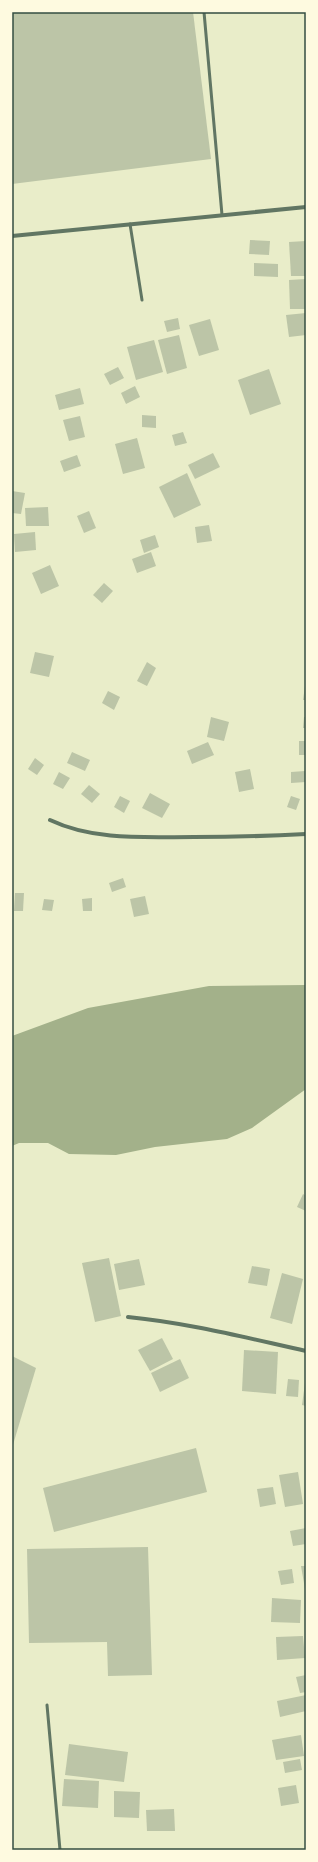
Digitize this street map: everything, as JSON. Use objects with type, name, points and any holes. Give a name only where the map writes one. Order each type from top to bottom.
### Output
[{"type":"street","points":[[12,236],[306,207]]},
{"type":"street","points":[[50,820],[77,830],[130,838],[261,837],[306,834]]},
{"type":"street","points":[[128,1317],[200,1326],[306,1351]]},
{"type":"lane","points":[[204,12],[222,215]]},
{"type":"lane","points":[[130,224],[142,300]]},
{"type":"lane","points":[[48,1705],[60,1850]]},
{"type":"shaded area","points":[[306,985],[306,1089],[252,1128],[227,1139],[155,1147],[116,1155],[69,1154],[48,1143],[19,1143],[12,1146],[12,1036],[88,1008],[209,986]]},
{"type":"building","points":[[12,12],[193,12],[211,159],[12,184]]},
{"type":"building","points":[[250,240],[270,241],[269,255],[249,254]]},
{"type":"building","points":[[306,241],[306,276],[291,276],[289,242]]},
{"type":"building","points":[[254,263],[278,264],[278,277],[254,276]]},
{"type":"building","points":[[306,279],[306,309],[290,309],[289,280]]},
{"type":"building","points":[[306,313],[306,335],[289,337],[286,315]]},
{"type":"building","points":[[178,318],[180,329],[167,332],[164,321]]},
{"type":"building","points":[[210,319],[219,350],[199,356],[189,325]]},
{"type":"building","points":[[179,335],[187,368],[167,374],[158,340]]},
{"type":"building","points":[[154,340],[163,372],[136,380],[127,347]]},
{"type":"building","points":[[118,367],[124,378],[110,385],[104,374]]},
{"type":"building","points":[[269,369],[281,404],[250,415],[238,380]]},
{"type":"building","points":[[135,386],[140,397],[126,404],[121,393]]},
{"type":"building","points":[[80,388],[84,404],[59,410],[55,395]]},
{"type":"building","points":[[142,415],[156,416],[156,428],[142,427]]},
{"type":"building","points":[[80,416],[85,437],[69,441],[63,420]]},
{"type":"building","points":[[183,432],[187,443],[175,446],[172,435]]},
{"type":"building","points":[[137,438],[145,468],[123,474],[115,444]]},
{"type":"building","points":[[213,453],[220,467],[195,479],[188,465]]},
{"type":"building","points":[[77,455],[81,466],[64,472],[60,461]]},
{"type":"building","points":[[187,473],[201,505],[174,518],[159,487]]},
{"type":"building","points":[[12,491],[25,493],[21,514],[12,513]]},
{"type":"building","points":[[48,507],[49,526],[26,526],[25,508]]},
{"type":"building","points":[[89,511],[96,528],[84,533],[77,516]]},
{"type":"building","points":[[209,525],[212,541],[197,543],[195,527]]},
{"type":"building","points":[[35,532],[36,550],[15,552],[14,534]]},
{"type":"building","points":[[155,535],[159,547],[144,553],[140,540]]},
{"type":"building","points":[[151,552],[156,566],[137,573],[132,559]]},
{"type":"building","points":[[50,565],[59,586],[41,594],[32,573]]},
{"type":"building","points":[[104,583],[113,591],[102,603],[93,595]]},
{"type":"building","points":[[35,652],[54,656],[49,677],[30,673]]},
{"type":"building","points":[[147,662],[156,668],[147,686],[137,681]]},
{"type":"building","points":[[305,686],[306,700],[303,700]]},
{"type":"building","points":[[108,691],[120,697],[114,710],[102,703]]},
{"type":"building","points":[[211,717],[229,722],[224,741],[207,737]]},
{"type":"building","points":[[304,717],[306,717],[306,728],[303,728]]},
{"type":"building","points":[[299,741],[306,741],[306,755],[299,755]]},
{"type":"building","points":[[208,742],[214,755],[192,764],[187,751]]},
{"type":"building","points":[[72,752],[90,760],[85,771],[67,763]]},
{"type":"building","points":[[35,758],[44,765],[37,775],[28,769]]},
{"type":"building","points":[[250,769],[254,789],[239,792],[235,772]]},
{"type":"building","points":[[305,771],[306,782],[291,783],[291,772]]},
{"type":"building","points":[[59,772],[70,778],[63,789],[53,784]]},
{"type":"building","points":[[89,785],[100,794],[92,803],[81,794]]},
{"type":"building","points":[[150,793],[170,804],[162,818],[142,808]]},
{"type":"building","points":[[120,796],[130,801],[124,813],[114,807]]},
{"type":"building","points":[[291,796],[300,799],[296,810],[287,807]]},
{"type":"building","points":[[123,878],[126,887],[112,892],[109,883]]},
{"type":"building","points":[[15,893],[24,893],[23,911],[14,911]]},
{"type":"building","points":[[145,896],[149,914],[134,917],[130,899]]},
{"type":"building","points":[[92,898],[92,911],[83,911],[82,899]]},
{"type":"building","points":[[44,899],[54,900],[52,911],[42,910]]},
{"type":"building","points":[[303,1194],[306,1196],[306,1211],[297,1207]]},
{"type":"building","points":[[109,1258],[121,1316],[95,1322],[82,1263]]},
{"type":"building","points":[[139,1259],[145,1285],[119,1290],[114,1264]]},
{"type":"building","points":[[252,1266],[270,1269],[267,1286],[248,1283]]},
{"type":"building","points":[[282,1273],[303,1279],[292,1324],[270,1318]]},
{"type":"building","points":[[162,1338],[173,1359],[150,1371],[138,1350]]},
{"type":"building","points":[[244,1350],[278,1352],[276,1394],[242,1391]]},
{"type":"building","points":[[12,1356],[36,1368],[12,1448]]},
{"type":"building","points":[[180,1359],[189,1378],[160,1392],[151,1373]]},
{"type":"building","points":[[288,1379],[299,1380],[298,1397],[286,1396]]},
{"type":"building","points":[[306,1383],[306,1406],[302,1405]]},
{"type":"building","points":[[196,1448],[207,1492],[54,1532],[43,1488]]},
{"type":"building","points":[[298,1472],[303,1504],[285,1507],[279,1475]]},
{"type":"building","points":[[273,1487],[276,1504],[260,1507],[257,1489]]},
{"type":"building","points":[[306,1528],[306,1544],[293,1546],[290,1531]]},
{"type":"building","points":[[148,1547],[152,1675],[108,1676],[107,1642],[29,1643],[27,1549]]},
{"type":"building","points":[[301,1566],[306,1566],[306,1589],[305,1589]]},
{"type":"building","points":[[292,1569],[294,1583],[281,1585],[278,1571]]},
{"type":"building","points":[[272,1598],[301,1600],[300,1623],[271,1622]]},
{"type":"building","points":[[303,1636],[305,1658],[277,1660],[276,1637]]},
{"type":"building","points":[[306,1675],[306,1692],[300,1693],[296,1677]]},
{"type":"building","points":[[306,1695],[306,1711],[280,1717],[277,1701]]},
{"type":"building","points":[[301,1735],[304,1756],[276,1760],[272,1740]]},
{"type":"building","points":[[69,1744],[128,1752],[124,1782],[65,1775]]},
{"type":"building","points":[[300,1759],[302,1770],[285,1773],[283,1762]]},
{"type":"building","points":[[64,1779],[99,1781],[98,1808],[62,1806]]},
{"type":"building","points":[[296,1785],[299,1803],[281,1806],[278,1788]]},
{"type":"building","points":[[114,1791],[140,1792],[139,1818],[114,1817]]},
{"type":"building","points":[[174,1809],[175,1831],[147,1831],[146,1810]]}]
